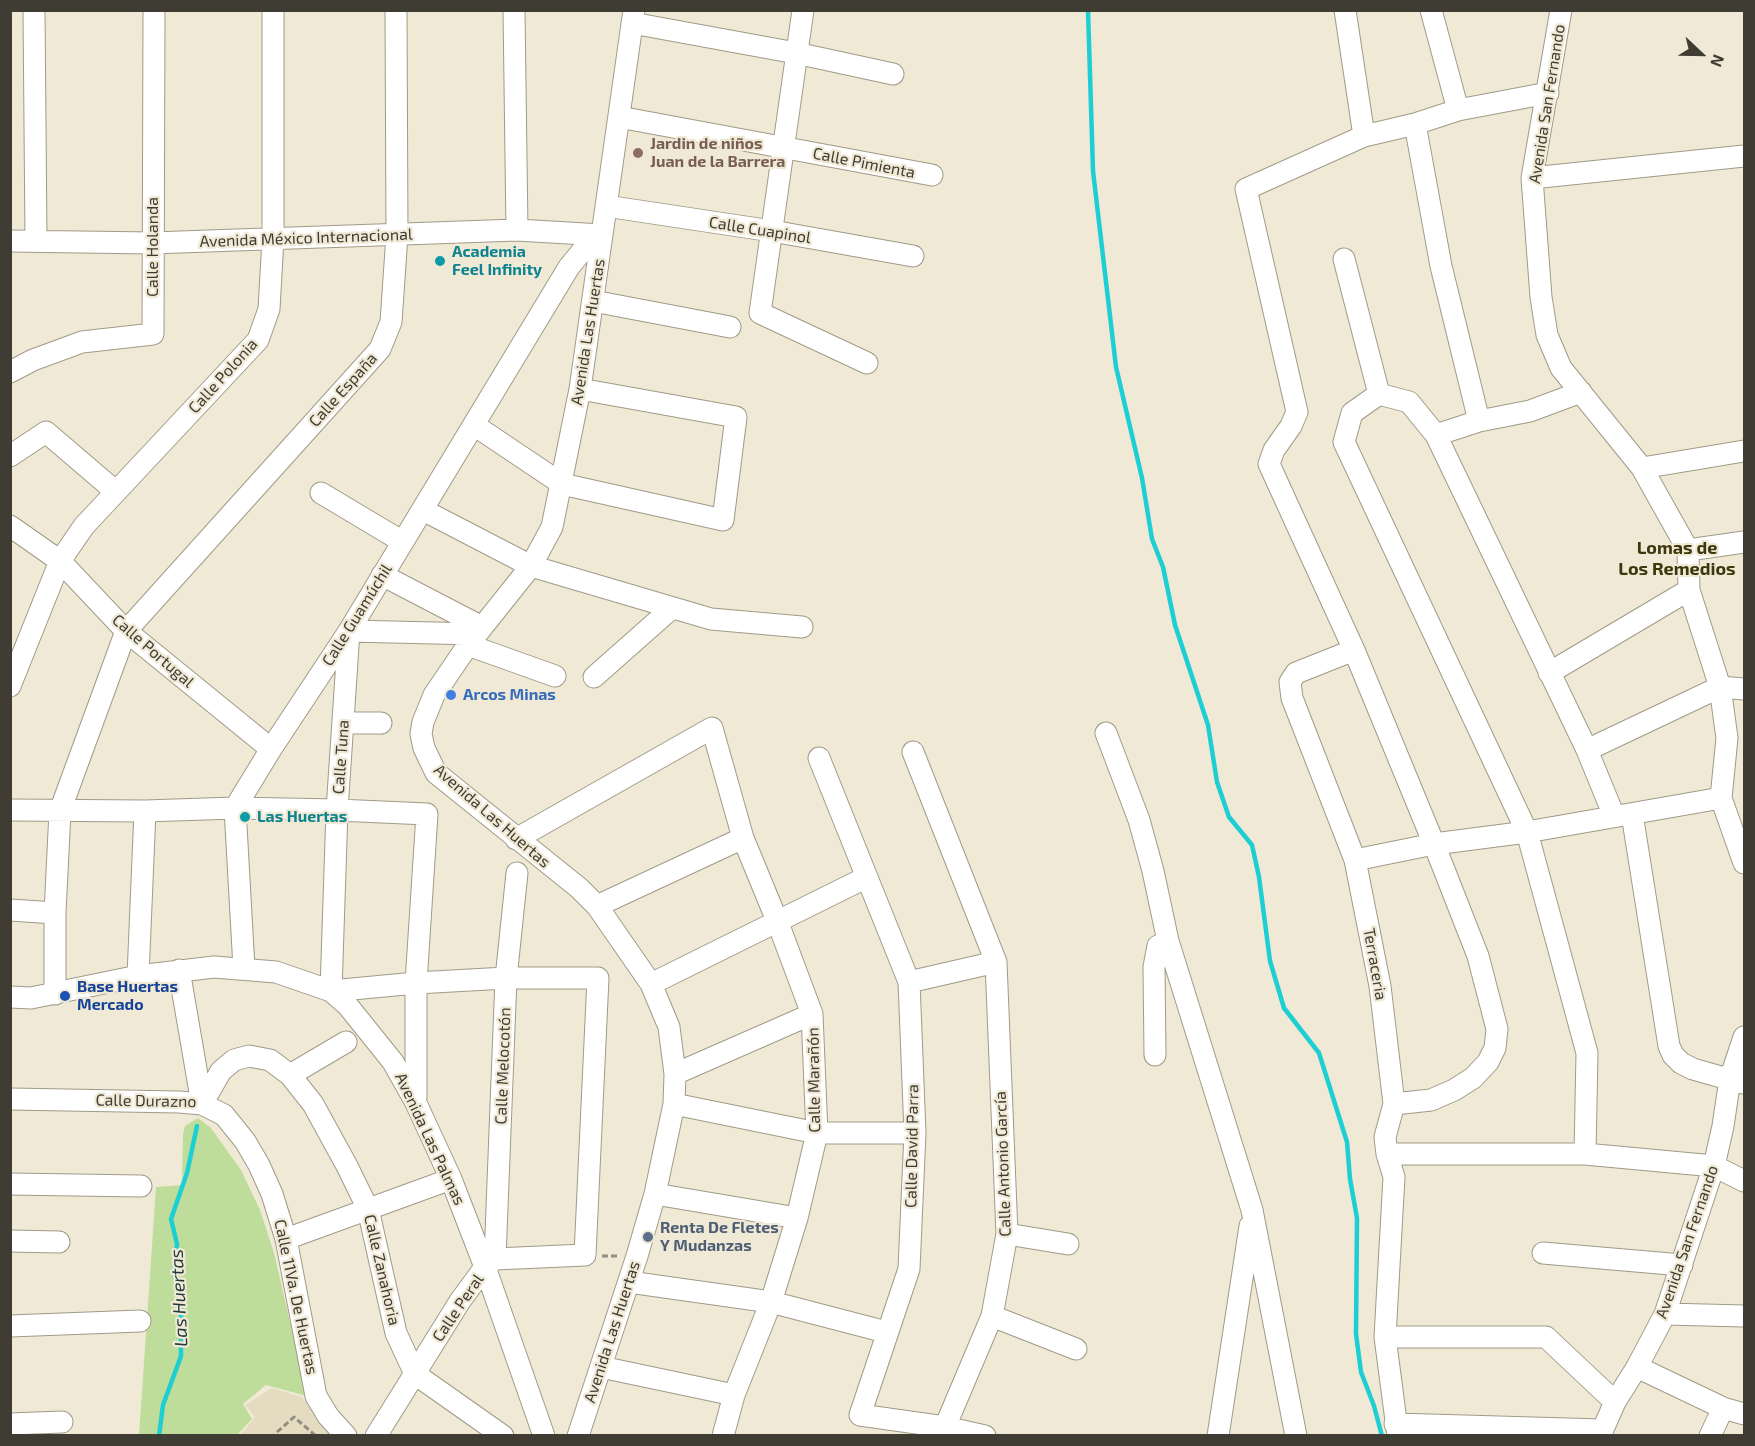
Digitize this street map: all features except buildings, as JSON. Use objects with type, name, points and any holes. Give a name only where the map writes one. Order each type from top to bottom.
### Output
[{"type":"street","points":[[34,10],[36,241]]},
{"type":"street","name":"Calle Holanda","points":[[10,372],[33,360],[82,342],[153,334],[154,10]]},
{"type":"street","name":"Calle Polonia","points":[[10,686],[60,561],[84,526],[258,340],[269,309],[273,239],[273,10]]},
{"type":"street","name":"Calle España","points":[[126,631],[380,349],[391,322],[397,236],[396,10]]},
{"type":"street","points":[[514,10],[517,230]]},
{"type":"street","points":[[803,10],[760,312],[867,363]]},
{"type":"street","points":[[1345,10],[1364,136]]},
{"type":"street","points":[[1431,10],[1458,110]]},
{"type":"street","name":"Avenida San Fernando","points":[[1561,10],[1532,178],[1541,297],[1547,335],[1561,368],[1642,468],[1688,550],[1689,590],[1720,687],[1727,738],[1721,798],[1744,863]]},
{"type":"street","points":[[633,17],[893,74]]},
{"type":"street","name":"Avenida Las Huertas","points":[[578,1436],[629,1282],[655,1194],[674,1104],[675,1074],[669,1027],[651,984],[597,906],[579,888],[436,773],[424,748],[421,734],[427,710],[434,695],[476,635],[531,566],[552,527],[580,389],[633,17]]},
{"type":"street","points":[[1394,1104],[1431,1100],[1454,1090],[1473,1078],[1488,1062],[1495,1048],[1497,1029],[1478,956],[1434,844],[1354,650],[1269,464],[1274,450],[1291,426],[1297,412],[1246,189],[1364,136],[1415,124],[1458,110],[1548,93]]},
{"type":"street","name":"Calle Pimienta","points":[[619,117],[932,175]]},
{"type":"street","points":[[1415,124],[1441,266],[1479,421]]},
{"type":"street","points":[[1532,178],[1744,156]]},
{"type":"street","name":"Calle Cuapinol","points":[[606,206],[772,231],[913,256]]},
{"type":"street","name":"Avenida México Internacional","points":[[10,241],[152,243],[517,230],[602,235]]},
{"type":"street","name":"Calle Guamúchil","points":[[235,808],[423,510],[569,267],[602,235]]},
{"type":"street","points":[[1344,259],[1379,394]]},
{"type":"street","points":[[593,301],[730,327]]},
{"type":"street","points":[[474,425],[562,484],[723,520],[736,417],[580,389]]},
{"type":"street","points":[[1436,435],[1479,421],[1530,411],[1581,392]]},
{"type":"street","points":[[1585,1154],[1587,1053],[1527,832],[1344,442],[1352,412],[1379,394],[1409,402],[1436,435],[1587,750],[1623,815],[1669,1046],[1673,1055],[1681,1063],[1693,1069],[1737,1081]]},
{"type":"street","points":[[10,456],[46,432],[115,491]]},
{"type":"street","points":[[1642,468],[1744,451]]},
{"type":"street","points":[[321,493],[403,542]]},
{"type":"street","points":[[423,510],[531,566],[711,619],[802,627]]},
{"type":"street","name":"Calle Portugal","points":[[10,526],[60,561],[126,631],[271,749]]},
{"type":"street","points":[[1688,550],[1744,542]]},
{"type":"street","points":[[382,575],[476,635],[555,676]]},
{"type":"street","points":[[1549,672],[1689,590]]},
{"type":"street","points":[[594,677],[672,608]]},
{"type":"street","points":[[55,994],[55,913],[60,811],[126,631]]},
{"type":"street","points":[[348,631],[476,635]]},
{"type":"street","name":"Calle Tuna","points":[[331,991],[337,810],[348,631]]},
{"type":"street","name":"Terraceria","points":[[1354,650],[1296,673],[1290,682],[1292,698],[1355,860],[1380,986],[1394,1104],[1385,1137],[1394,1178],[1385,1337],[1396,1430]]},
{"type":"street","points":[[1587,750],[1720,687],[1744,689]]},
{"type":"street","points":[[344,723],[381,723]]},
{"type":"street","name":"Calle Marañón","points":[[516,839],[712,728],[743,838],[812,1014],[817,1133],[797,1218],[771,1302],[734,1395],[723,1436]]},
{"type":"street","points":[[1106,733],[1139,820],[1154,871],[1168,941],[1252,1210],[1296,1436]]},
{"type":"street","name":"Calle Antonio García","points":[[913,752],[996,962],[1007,1234],[992,1316],[945,1427]]},
{"type":"street","name":"Calle David Parra","points":[[819,758],[909,982],[915,1133],[909,1269],[860,1415],[945,1427]]},
{"type":"street","points":[[1355,860],[1434,844],[1527,832],[1721,798]]},
{"type":"street","points":[[10,810],[145,812],[235,808],[427,814],[416,983],[416,1101]]},
{"type":"street","points":[[235,808],[244,968]]},
{"type":"street","points":[[138,976],[145,812]]},
{"type":"street","points":[[597,906],[743,838]]},
{"type":"street","name":"Calle Melocotón","points":[[490,1263],[506,978],[517,873]]},
{"type":"street","points":[[651,984],[867,878]]},
{"type":"street","points":[[10,910],[55,913]]},
{"type":"street","points":[[1155,1055],[1154,968],[1158,946],[1168,941]]},
{"type":"street","points":[[909,982],[996,962]]},
{"type":"street","name":"Avenida Las Palmas","points":[[10,997],[31,998],[138,976],[214,967],[276,972],[331,991],[365,1025],[393,1062],[416,1101],[490,1263],[544,1436]]},
{"type":"street","points":[[179,970],[202,1104]]},
{"type":"street","points":[[331,991],[506,978],[598,978],[585,1255]]},
{"type":"street","points":[[675,1074],[812,1014]]},
{"type":"street","name":"Avenida San Fernando","points":[[1601,1433],[1615,1402],[1637,1367],[1665,1314],[1714,1166],[1737,1081],[1744,1037]]},
{"type":"street","points":[[290,1075],[346,1042]]},
{"type":"street","name":"Calle Durazno","points":[[10,1099],[202,1104],[221,1071],[234,1060],[249,1056],[270,1060],[290,1075]]},
{"type":"street","name":"Calle Zanahoria","points":[[290,1075],[313,1104],[368,1209],[396,1334],[415,1374],[503,1436]]},
{"type":"street","name":"Calle 11Va. De Huertas","points":[[202,1104],[224,1115],[246,1141],[260,1165],[286,1239],[316,1396],[328,1416],[346,1436]]},
{"type":"street","points":[[674,1104],[817,1133],[915,1133]]},
{"type":"street","points":[[1387,1154],[1585,1154],[1714,1166],[1744,1181]]},
{"type":"street","points":[[286,1239],[451,1179]]},
{"type":"street","points":[[10,1184],[141,1186]]},
{"type":"street","points":[[655,1194],[797,1218]]},
{"type":"street","points":[[1218,1436],[1252,1210]]},
{"type":"street","points":[[1007,1234],[1068,1244]]},
{"type":"street","points":[[10,1241],[59,1242]]},
{"type":"street","points":[[1543,1253],[1682,1265]]},
{"type":"street","name":"Calle Peral","points":[[376,1436],[459,1301],[490,1263],[585,1255]]},
{"type":"street","points":[[629,1282],[771,1302],[886,1332]]},
{"type":"street","points":[[1665,1314],[1744,1317]]},
{"type":"street","points":[[992,1316],[1076,1349]]},
{"type":"street","points":[[10,1326],[140,1321]]},
{"type":"street","points":[[1385,1337],[1546,1337],[1615,1402]]},
{"type":"street","points":[[601,1367],[734,1395]]},
{"type":"street","points":[[1637,1367],[1723,1408],[1744,1414]]},
{"type":"street","points":[[1710,1436],[1723,1408]]},
{"type":"street","points":[[10,1424],[62,1422]]},
{"type":"street","points":[[945,1427],[985,1436]]},
{"type":"street","points":[[1396,1430],[1601,1433]]},
{"type":"path","points":[[585,1255],[637,1256]]},
{"type":"path","points":[[277,1432],[294,1417],[316,1436]]},
{"type":"shaded area","points":[[272,1388],[301,1397],[340,1435],[240,1436],[255,1417],[245,1405]]},
{"type":"green space","points":[[198,1118],[211,1128],[241,1170],[260,1210],[274,1253],[307,1396],[266,1385],[243,1404],[252,1419],[237,1435],[139,1436],[156,1187],[182,1185],[183,1134],[185,1126]]},
{"type":"waterway","points":[[1088,10],[1093,171],[1116,367],[1142,478],[1152,539],[1163,567],[1175,625],[1208,725],[1217,782],[1229,817],[1252,845],[1259,877],[1270,961],[1284,1008],[1319,1053],[1347,1142],[1350,1179],[1357,1218],[1356,1334],[1361,1372],[1382,1436]]},
{"type":"waterway","name":"Las Huertas","points":[[159,1436],[163,1405],[181,1356],[181,1305],[174,1273],[177,1244],[171,1219],[187,1173],[197,1126]]},
{"type":"place","name":"Jardin de niños Juan de la Barrera","points":[[638,153]]},
{"type":"place","name":"Academia Feel Infinity","points":[[440,261]]},
{"type":"place","name":"Arcos Minas","points":[[451,695]]},
{"type":"place","name":"Las Huertas","points":[[245,817]]},
{"type":"place","name":"Base Huertas Mercado","points":[[65,996]]},
{"type":"place","name":"Renta De Fletes Y Mudanzas","points":[[648,1237]]},
{"type":"district","name":"Lomas de Los Remedios","points":[[1677,558]]}]
